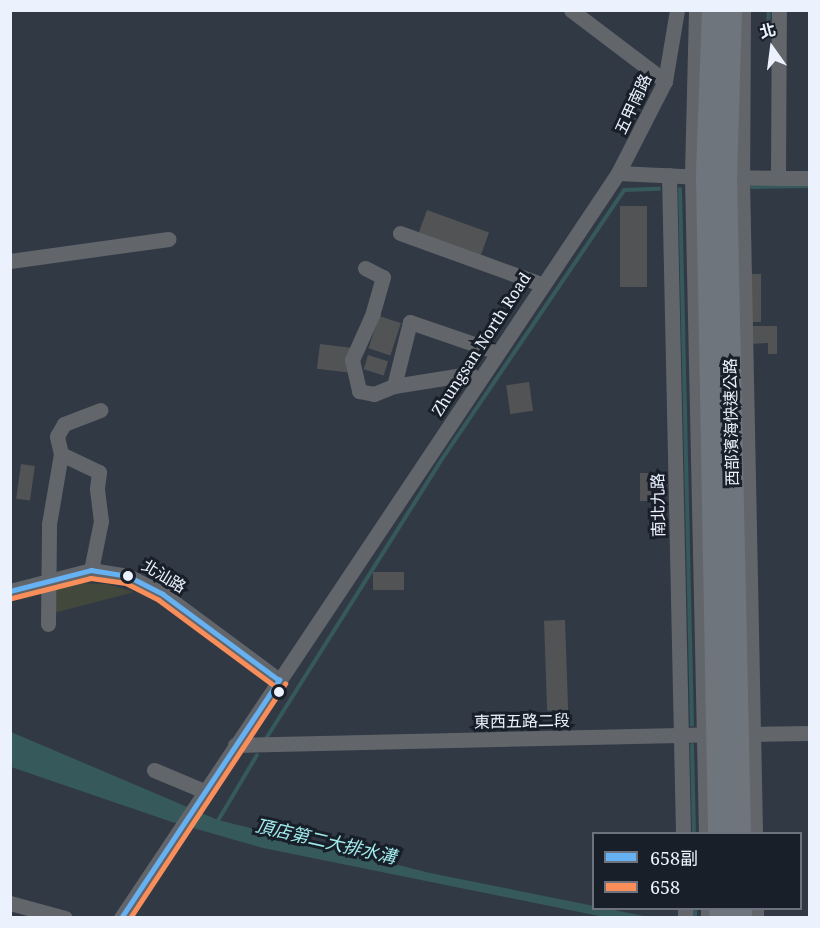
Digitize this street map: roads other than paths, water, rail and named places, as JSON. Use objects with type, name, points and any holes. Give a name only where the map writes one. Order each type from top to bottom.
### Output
[{"type":"highway","name":"西部濱海快速公路","points":[[713,10],[707,177],[719,832]]},
{"type":"highway","name":"西部濱海快速公路","points":[[732,10],[726,178],[740,832]]},
{"type":"street","points":[[571,10],[665,81]]},
{"type":"street","name":"五甲南路","points":[[618,173],[665,81],[677,10]]},
{"type":"street","points":[[696,10],[692,176],[706,832]]},
{"type":"street","points":[[743,10],[742,178],[754,832]]},
{"type":"street","points":[[778,178],[779,10]]},
{"type":"street","points":[[618,173],[810,178]]},
{"type":"street","name":"Zhungsan North Road","points":[[122,918],[169,843],[618,173]]},
{"type":"street","name":"南北九路","points":[[669,175],[683,832]]},
{"type":"street","points":[[400,233],[542,284]]},
{"type":"street","points":[[10,261],[168,239]]},
{"type":"street","points":[[365,268],[383,277],[373,314],[352,360],[354,381],[359,391],[374,394],[394,386],[469,374],[479,380]]},
{"type":"street","points":[[394,386],[410,322],[497,352]]},
{"type":"street","points":[[48,624],[51,578],[49,524],[61,454],[57,435],[64,424],[100,410]]},
{"type":"street","points":[[61,454],[99,472],[97,489],[101,521],[91,570]]},
{"type":"street","name":"北汕路","points":[[10,591],[51,578],[91,570],[128,576],[164,594],[279,680]]},
{"type":"street","name":"東西五路二段","points":[[235,745],[810,733]]},
{"type":"street","points":[[154,770],[204,791]]},
{"type":"street","points":[[10,903],[65,918]]},
{"type":"waterway","points":[[768,27],[769,10]]},
{"type":"waterway","points":[[752,187],[810,186]]},
{"type":"waterway","points":[[267,737],[438,465],[624,190],[659,189]]},
{"type":"waterway","points":[[680,189],[692,725]]},
{"type":"waterway","points":[[692,745],[694,832]]},
{"type":"waterway","points":[[216,824],[257,755]]},
{"type":"waterway","points":[[695,910],[695,918]]},
{"type":"water label","name":"頂店第二大排水溝","points":[[326,841]]}]
